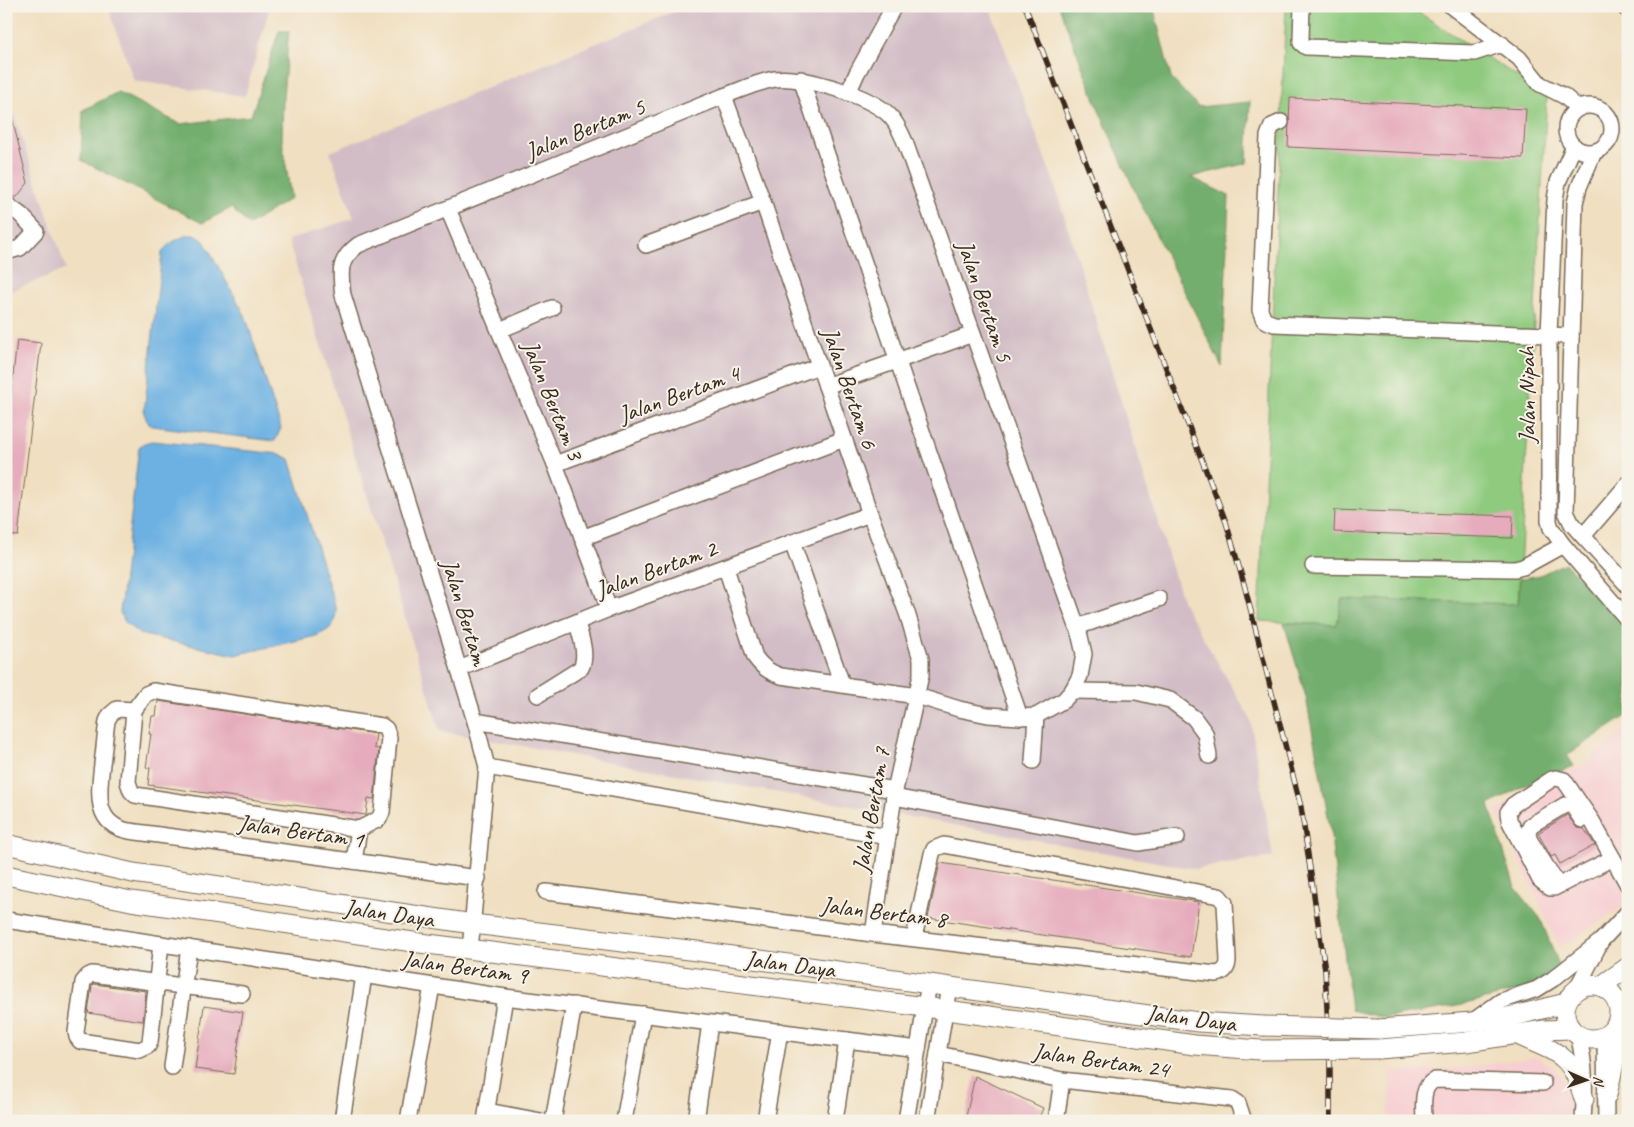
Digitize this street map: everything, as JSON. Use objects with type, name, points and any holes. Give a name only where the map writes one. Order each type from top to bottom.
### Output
[{"type":"main road","name":"Jalan Daya","points":[[6,844],[133,873],[473,924],[697,951],[1198,1022],[1262,1026],[1379,1029],[1472,1022],[1514,1016],[1572,996]]},
{"type":"main road","name":"Jalan Daya","points":[[6,875],[131,901],[470,950],[925,1006],[1194,1045],[1260,1050],[1379,1050],[1466,1042],[1544,1030],[1574,1032]]},
{"type":"main road","points":[[1601,986],[1628,967]]},
{"type":"main road","points":[[1584,986],[1601,986],[1609,990],[1623,1002],[1618,1023],[1605,1037],[1596,1040],[1586,1039],[1574,1032],[1566,1021],[1565,1012],[1572,996],[1584,986]]},
{"type":"main road","points":[[1607,1095],[1615,1059],[1628,1031]]},
{"type":"main road","points":[[1516,1034],[1559,1054],[1568,1061],[1580,1084],[1584,1099]]},
{"type":"street","points":[[848,93],[894,6]]},
{"type":"street","points":[[1302,6],[1301,43],[1306,47],[1474,52],[1502,44]]},
{"type":"street","points":[[1451,6],[1502,44],[1527,66],[1540,84],[1564,96],[1578,108]]},
{"type":"street","points":[[1623,6],[1628,10]]},
{"type":"street","name":"Jalan Bertam 5","points":[[343,295],[342,263],[348,252],[358,245],[724,96],[767,81],[791,78],[801,79],[848,93],[880,107],[890,115],[905,142],[1077,627],[1084,654],[1080,676],[1072,691],[1064,700],[1036,716],[1020,717],[974,712],[918,696],[781,676],[770,672],[755,657],[726,568]]},
{"type":"street","points":[[801,79],[1020,717]]},
{"type":"street","name":"Jalan Bertam 6","points":[[724,96],[916,640],[922,675],[918,696]]},
{"type":"street","points":[[1589,105],[1600,108],[1611,120],[1612,132],[1608,142],[1600,150],[1594,152],[1583,152],[1574,146],[1567,137],[1566,126],[1570,115],[1578,108],[1589,105]]},
{"type":"street","points":[[1281,122],[1272,126],[1268,136],[1260,310],[1264,320],[1274,324],[1571,336]]},
{"type":"street","name":"Jalan Nipah","points":[[1574,146],[1558,182],[1556,193],[1549,334],[1549,521],[1551,528],[1563,545],[1628,620]]},
{"type":"street","name":"Jalan Nipah","points":[[1594,152],[1576,197],[1566,508],[1569,520],[1628,586]]},
{"type":"street","points":[[646,245],[763,202]]},
{"type":"street","points":[[6,204],[36,231],[20,248],[6,252]]},
{"type":"street","name":"Jalan Bertam 3","points":[[448,209],[555,464],[609,609]]},
{"type":"street","name":"Jalan Bertam","points":[[343,295],[475,721],[487,767],[470,950]]},
{"type":"street","points":[[500,330],[552,308]]},
{"type":"street","points":[[826,386],[973,334]]},
{"type":"street","name":"Jalan Bertam 4","points":[[555,464],[819,366]]},
{"type":"street","points":[[582,538],[844,440]]},
{"type":"street","points":[[1583,536],[1628,484]]},
{"type":"street","name":"Jalan Bertam 2","points":[[459,669],[609,609],[870,514]]},
{"type":"street","points":[[792,542],[842,684]]},
{"type":"street","points":[[1313,566],[1515,569],[1523,567],[1563,545]]},
{"type":"street","points":[[1077,627],[1159,599]]},
{"type":"street","points":[[538,695],[581,668],[584,662],[584,655],[577,622]]},
{"type":"street","points":[[157,691],[382,726],[386,729],[389,738],[382,812],[377,822],[360,829],[135,795],[131,791],[128,782],[134,710],[146,694],[157,691]]},
{"type":"street","points":[[1072,691],[1136,692],[1170,700],[1194,718],[1205,733],[1209,756]]},
{"type":"street","name":"Jalan Bertam 7","points":[[873,934],[894,793],[918,696]]},
{"type":"street","name":"Jalan Bertam 1","points":[[134,710],[117,709],[110,714],[107,721],[99,797],[106,817],[118,828],[478,878]]},
{"type":"street","points":[[1033,761],[1036,716]]},
{"type":"street","points":[[475,721],[894,793],[983,815],[1138,843],[1177,836]]},
{"type":"street","points":[[487,767],[888,836]]},
{"type":"street","points":[[1614,858],[1554,888],[1550,888],[1540,880],[1508,816],[1508,812],[1513,805],[1552,779],[1560,778],[1568,783],[1614,858],[1628,885]]},
{"type":"street","points":[[1558,885],[1529,839],[1528,831],[1531,825],[1565,805],[1572,805],[1601,847],[1614,858]]},
{"type":"street","points":[[354,861],[360,829]]},
{"type":"street","name":"Jalan Bertam 8","points":[[546,892],[873,934],[1216,974],[1226,969],[1228,960],[1225,903],[1219,896],[944,845],[934,849],[932,854],[914,938]]},
{"type":"street","points":[[1472,1022],[1501,1001],[1537,989],[1553,979],[1600,941],[1628,912]]},
{"type":"street","name":"Jalan Bertam 9","points":[[6,920],[505,997],[918,1048]]},
{"type":"street","points":[[1572,996],[1600,941]]},
{"type":"street","points":[[161,944],[156,984],[150,1042],[144,1049],[80,1041],[77,1037],[83,982],[92,974],[156,984],[242,994]]},
{"type":"street","points":[[172,1067],[189,948]]},
{"type":"street","points":[[342,1121],[364,975]]},
{"type":"street","points":[[906,1121],[929,983]]},
{"type":"street","points":[[408,1121],[432,986]]},
{"type":"street","points":[[927,1121],[949,986]]},
{"type":"street","points":[[505,997],[486,1116],[542,1121]]},
{"type":"street","points":[[553,1121],[574,1005]]},
{"type":"street","points":[[624,1121],[643,1014]]},
{"type":"street","points":[[696,1121],[710,1022]]},
{"type":"street","points":[[765,1121],[780,1031]]},
{"type":"street","points":[[1574,1032],[1584,1056],[1583,1121]]},
{"type":"street","points":[[1605,1037],[1606,1121]]},
{"type":"street","points":[[835,1121],[847,1040]]},
{"type":"street","name":"Jalan Bertam 24","points":[[938,1054],[1062,1080],[1232,1100],[1238,1103],[1242,1109],[1244,1121]]},
{"type":"street","points":[[1056,1121],[1062,1080]]},
{"type":"street","points":[[1424,1121],[1425,1091],[1427,1086],[1435,1080],[1542,1083]]},
{"type":"shaded area","points":[[108,6],[270,6],[245,96],[134,81]]},
{"type":"shaded area","points":[[688,6],[989,6],[1054,183],[1183,603],[1250,718],[1273,857],[1195,869],[440,731],[288,240],[354,218],[330,152]]},
{"type":"shaded area","points":[[6,92],[66,269],[6,293]]},
{"type":"shaded area","points":[[1628,727],[1628,904],[1560,947],[1496,811],[1551,776],[1579,768]]},
{"type":"shaded area","points":[[1537,1057],[1554,1067],[1567,1087],[1570,1109],[1569,1121],[1388,1121],[1391,1072],[1452,1069]]},
{"type":"green space","points":[[1059,6],[1153,6],[1171,78],[1198,107],[1250,102],[1247,163],[1191,177],[1229,196],[1222,367],[1138,198],[1101,115]]},
{"type":"green space","points":[[1286,6],[1409,6],[1547,96],[1518,604],[1342,599],[1337,625],[1259,621]]},
{"type":"green space","points":[[279,31],[289,31],[283,96],[282,140],[291,198],[249,225],[231,208],[202,223],[81,160],[83,110],[118,92],[180,124],[251,116]]},
{"type":"green space","points":[[1565,563],[1628,629],[1628,715],[1567,755],[1574,766],[1523,786],[1489,805],[1515,887],[1540,918],[1560,967],[1534,987],[1457,1006],[1385,1018],[1351,1010],[1330,827],[1306,697],[1284,623],[1337,625],[1342,599],[1518,604],[1520,578],[1538,576]]},
{"type":"water","points":[[187,235],[195,235],[204,241],[245,315],[281,428],[275,441],[152,426],[147,421],[144,413],[162,253],[169,244]]},
{"type":"water","points":[[152,441],[280,454],[290,459],[336,609],[335,620],[329,629],[316,636],[235,655],[139,634],[125,622],[120,612],[139,447],[144,443]]},
{"type":"building","points":[[1290,98],[1526,109],[1523,158],[1288,147]]},
{"type":"building","points":[[11,114],[28,183],[16,198],[6,192],[6,115]]},
{"type":"building","points":[[17,340],[41,343],[18,536],[6,535],[6,438]]},
{"type":"building","points":[[1335,510],[1513,516],[1512,538],[1334,532]]},
{"type":"building","points":[[158,701],[376,734],[374,748],[379,749],[374,799],[368,798],[366,815],[148,785],[150,768],[146,768],[151,734],[149,734],[152,716],[156,716]]},
{"type":"building","points":[[1567,815],[1577,828],[1584,829],[1595,845],[1560,864],[1555,855],[1551,857],[1538,833]]},
{"type":"building","points":[[940,863],[1199,902],[1191,957],[928,918]]},
{"type":"building","points":[[94,984],[146,991],[143,1021],[88,1013],[92,986]]},
{"type":"building","points":[[204,1006],[243,1012],[234,1074],[195,1069]]},
{"type":"building","points":[[975,1076],[1043,1108],[1038,1121],[965,1121]]},
{"type":"railway","points":[[1025,6],[1226,522],[1244,584],[1301,807],[1325,970],[1330,1066],[1330,1121]]}]
